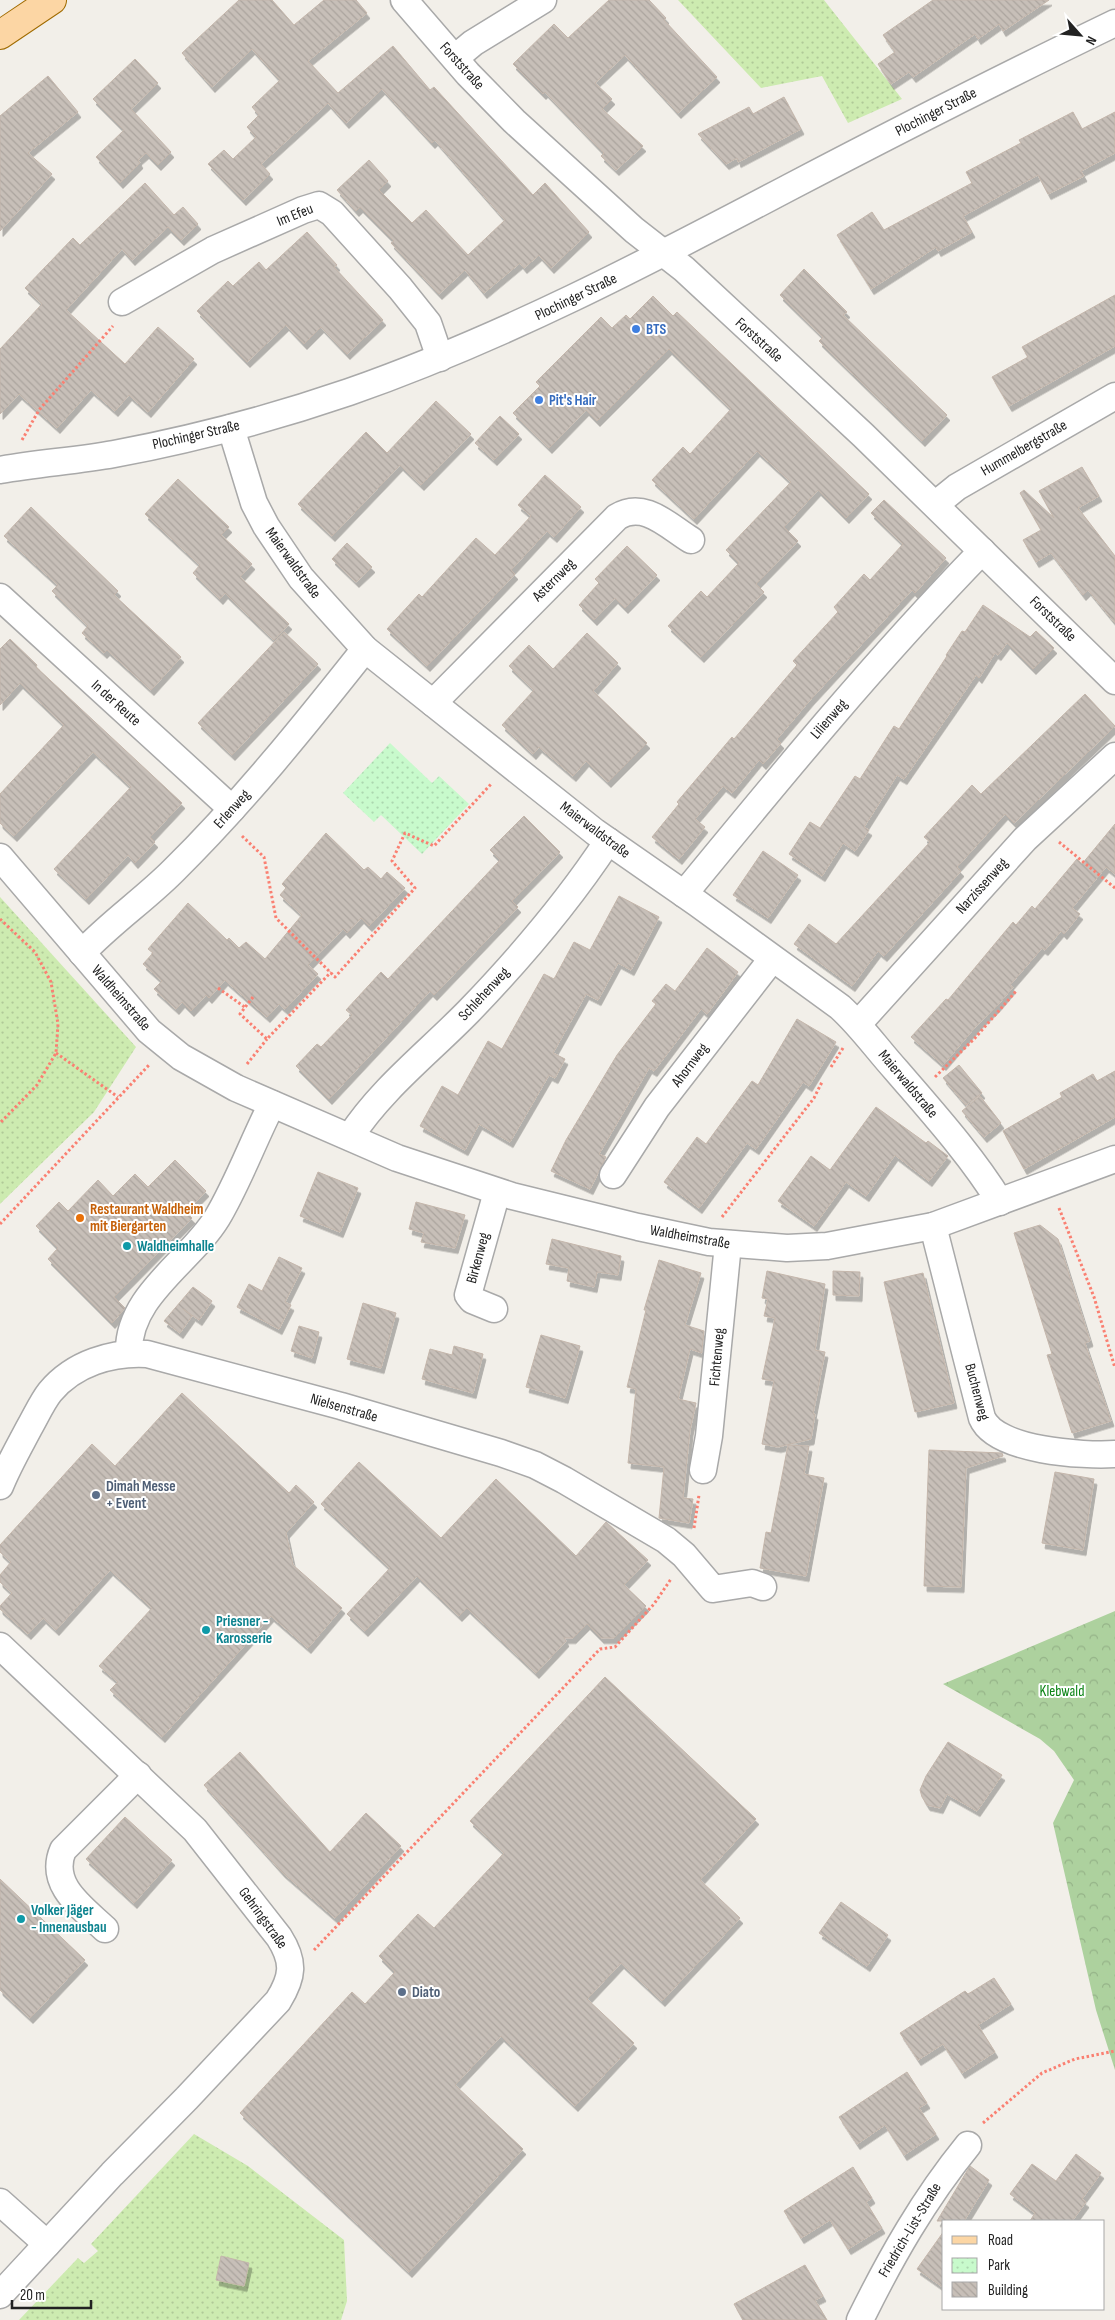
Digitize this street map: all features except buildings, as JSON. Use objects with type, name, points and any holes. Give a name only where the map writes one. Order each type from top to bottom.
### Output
[{"type":"main road","points":[[0,35],[52,0]]},
{"type":"street","name":"Forststraße","points":[[404,0],[514,121],[663,255],[684,269],[936,504],[1115,681]]},
{"type":"street","points":[[455,58],[473,43],[544,0]]},
{"type":"street","name":"Plochinger Straße","points":[[9,469],[113,454],[232,428],[347,392],[440,358],[536,316],[663,255],[1001,78],[1115,23]]},
{"type":"street","name":"Im Efeu","points":[[122,302],[213,250],[303,210],[319,205],[332,213],[400,288],[428,323],[440,358]]},
{"type":"street","name":"Hummelbergstraße","points":[[936,504],[957,487],[1115,396]]},
{"type":"street","name":"Maierwaldstraße","points":[[232,428],[254,503],[266,526],[301,578],[365,649],[608,841],[840,1007],[858,1024],[917,1094],[979,1171],[1000,1202]]},
{"type":"street","name":"Asternweg","points":[[433,703],[612,522],[627,511],[645,511],[691,540]]},
{"type":"street","name":"Lilienweg","points":[[684,894],[758,802],[826,722],[982,551]]},
{"type":"street","name":"In der Reute","points":[[0,597],[228,814]]},
{"type":"street","name":"Erlenweg","points":[[82,953],[98,935],[165,878],[228,814],[313,716],[365,649]]},
{"type":"street","name":"Narzissenweg","points":[[858,1024],[998,868],[1115,756]]},
{"type":"street","name":"Schlehenweg","points":[[350,1137],[360,1122],[390,1089],[470,1010],[544,928],[608,841]]},
{"type":"street","name":"Waldheimstraße","points":[[0,857],[149,1031],[181,1058],[236,1088],[428,1170],[498,1192],[638,1227],[718,1243],[787,1248],[827,1246],[933,1226],[1115,1159]]},
{"type":"street","name":"Ahornweg","points":[[613,1175],[657,1107],[772,959]]},
{"type":"street","points":[[129,1353],[129,1340],[141,1309],[218,1217],[272,1104]]},
{"type":"street","name":"Birkenweg","points":[[494,1309],[472,1300],[468,1295],[498,1192]]},
{"type":"street","name":"Buchenweg","points":[[933,1226],[982,1418],[987,1427],[994,1434],[1035,1448],[1070,1453],[1115,1454]]},
{"type":"street","name":"Fichtenweg","points":[[703,1470],[709,1436],[718,1243]]},
{"type":"street","name":"Nielsenstraße","points":[[0,1486],[25,1435],[50,1392],[76,1370],[92,1362],[129,1353],[164,1358],[501,1453],[534,1465],[564,1480],[666,1540],[684,1555],[713,1589],[752,1583],[763,1587]]},
{"type":"street","name":"Gehringstraße","points":[[0,1646],[138,1775],[209,1846],[283,1943],[291,1960],[291,1970],[285,1989],[278,2001],[0,2296]]},
{"type":"street","points":[[106,1929],[66,1892],[58,1870],[58,1861],[63,1850],[138,1775]]},
{"type":"street","name":"Friedrich-List-Straße","points":[[860,2320],[905,2233],[937,2184],[968,2145]]},
{"type":"street","points":[[0,2202],[47,2244]]},
{"type":"path","points":[[9,469],[22,439],[40,410],[112,328],[122,302]]},
{"type":"path","points":[[228,814],[264,857],[276,918],[335,977],[414,888],[392,861],[405,833],[434,846],[510,764]]},
{"type":"path","points":[[1039,827],[1115,888]]},
{"type":"path","points":[[0,919],[34,952],[51,982],[58,1024],[56,1053],[38,1085],[0,1123]]},
{"type":"path","points":[[252,997],[240,1014],[267,1039],[331,972]]},
{"type":"path","points":[[218,988],[246,1008]]},
{"type":"path","points":[[917,1094],[975,1038],[1017,990]]},
{"type":"path","points":[[0,1224],[154,1060],[165,1045]]},
{"type":"path","points":[[56,1053],[118,1097]]},
{"type":"path","points":[[718,1243],[717,1224],[814,1098],[822,1082]]},
{"type":"path","points":[[1048,1184],[1090,1285],[1115,1368]]},
{"type":"path","points":[[291,1970],[315,1949],[600,1649],[615,1648],[654,1604],[684,1555],[692,1536],[703,1470]]},
{"type":"path","points":[[968,2145],[987,2119],[1037,2076],[1075,2058],[1115,2051]]},
{"type":"green space","points":[[678,0],[824,0],[902,99],[848,123],[822,76],[761,88]]},
{"type":"green space","points":[[390,743],[432,783],[439,776],[469,804],[422,854],[381,815],[374,822],[343,793]]},
{"type":"green space","points":[[0,897],[136,1047],[94,1112],[0,1204]]},
{"type":"green space","name":"Klebwald","points":[[1115,1611],[1115,2070],[1096,2010],[1053,1823],[1074,1780],[1054,1751],[1040,1739],[943,1684]]},
{"type":"green space","points":[[194,2134],[248,2166],[344,2240],[347,2301],[341,2320],[19,2320],[78,2258],[84,2263],[98,2251],[91,2244]]},
{"type":"place","name":"BTS","points":[[636,329]]},
{"type":"place","name":"Pit's Hair","points":[[539,400]]},
{"type":"place","name":"Restaurant Waldheim mit Biergarten","points":[[80,1218]]},
{"type":"place","name":"Waldheimhalle","points":[[127,1246]]},
{"type":"place","name":"Dimah Messe + Event","points":[[96,1495]]},
{"type":"place","name":"Priesner - Karosserie","points":[[206,1630]]},
{"type":"place","name":"Volker Jäger - Innenausbau","points":[[21,1919]]},
{"type":"place","name":"Diato","points":[[402,1992]]}]
